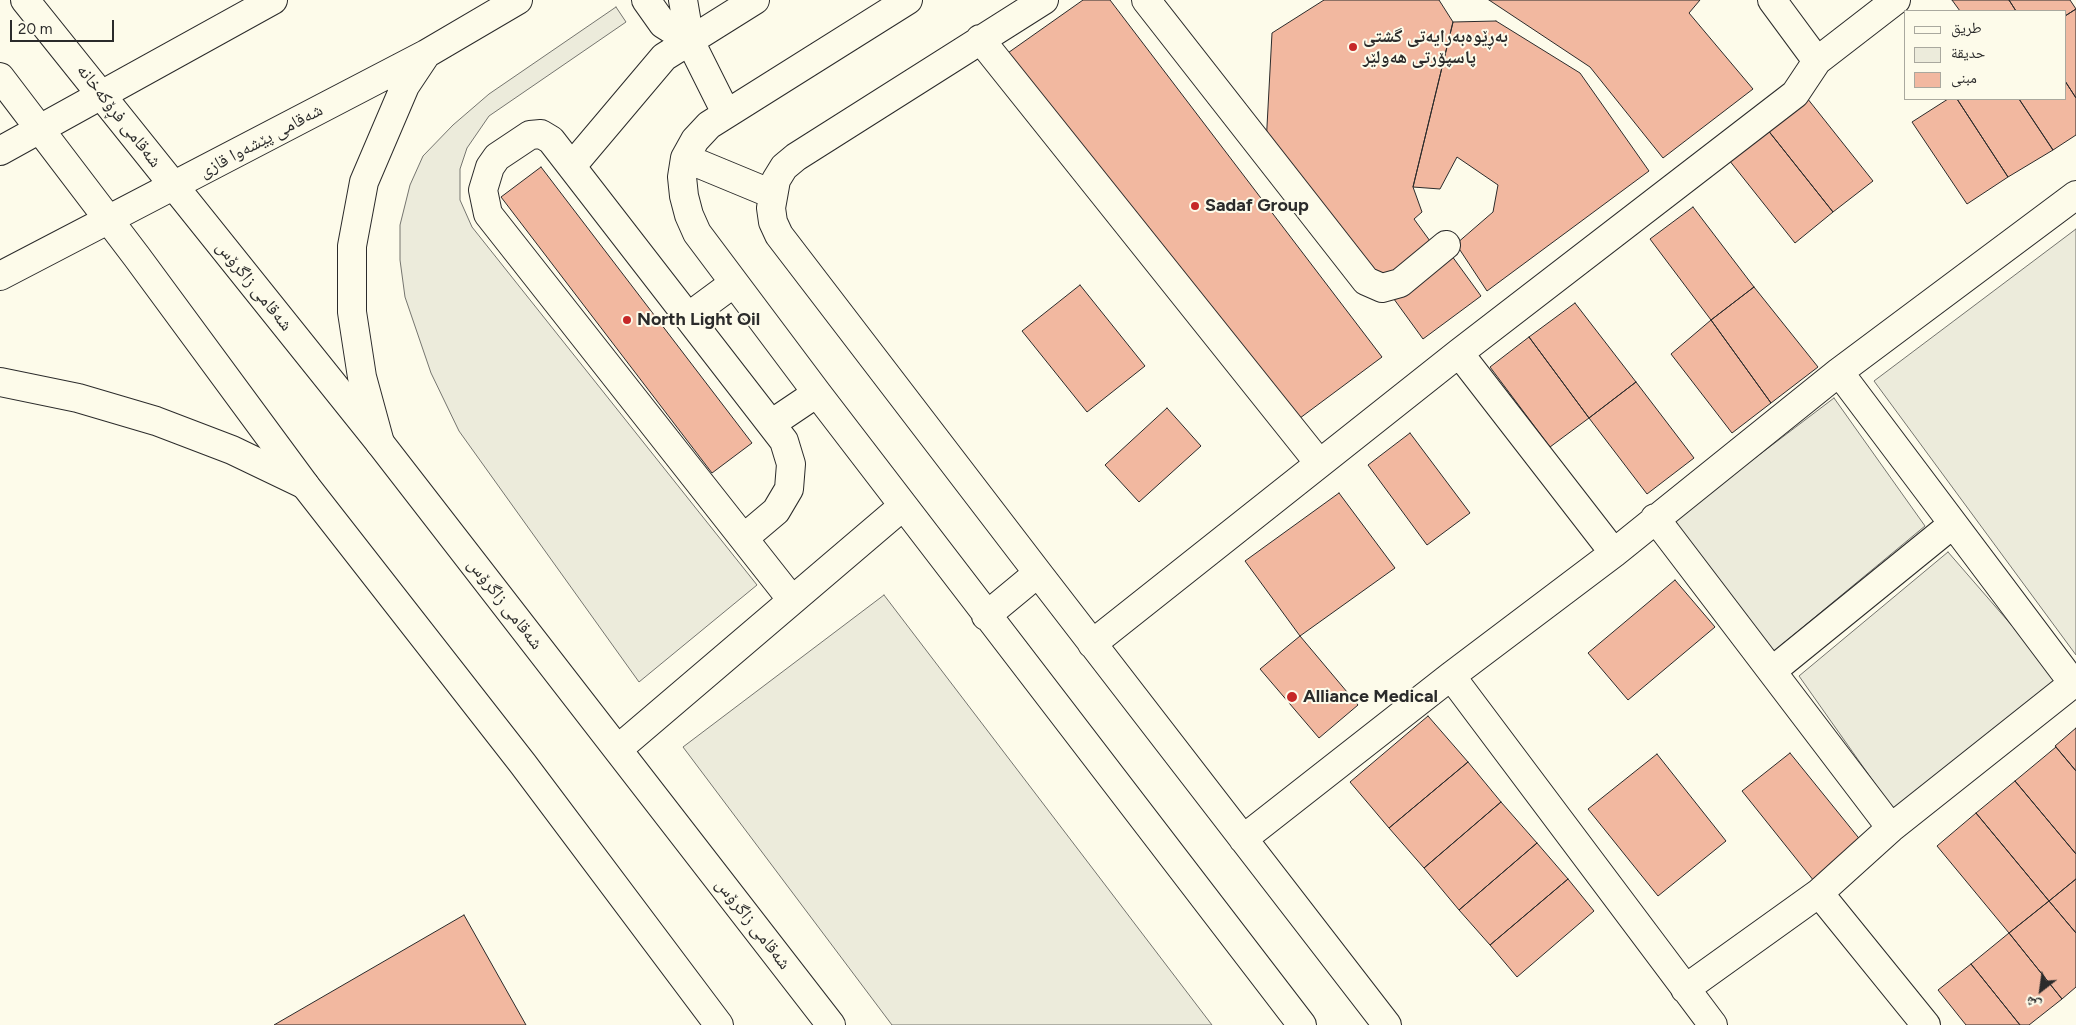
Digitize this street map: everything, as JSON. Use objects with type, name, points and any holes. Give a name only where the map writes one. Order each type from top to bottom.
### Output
[{"type":"main road","name":"شەقامی فڕۆکەخانە","points":[[25,0],[175,187]]},
{"type":"main road","points":[[0,151],[273,0]]},
{"type":"main road","name":"شەقامی پێشەوا قازی","points":[[0,276],[175,187],[426,54],[518,0]]},
{"type":"main road","points":[[646,0],[663,24],[690,42]]},
{"type":"main road","points":[[684,0],[690,42],[726,113]]},
{"type":"main road","points":[[572,166],[664,57],[755,0]]},
{"type":"main road","points":[[908,0],[709,125],[695,140],[685,158],[682,177],[689,215],[697,233],[817,393],[986,616],[1302,1025]]},
{"type":"main road","points":[[1044,0],[796,157],[784,167],[776,180],[772,194],[773,222],[780,235],[1038,574],[1387,1025]]},
{"type":"main road","points":[[1146,0],[1366,281],[1382,288],[1400,283],[1446,245]]},
{"type":"main road","points":[[1772,0],[1817,61]]},
{"type":"main road","points":[[1092,644],[1459,353],[1795,94],[1817,61],[1896,0]]},
{"type":"main road","points":[[980,39],[1319,463]]},
{"type":"main road","points":[[380,443],[362,377],[352,312],[352,246],[364,182],[405,86],[426,54]]},
{"type":"main road","points":[[0,77],[109,220],[305,485],[523,764],[719,1025]]},
{"type":"main road","points":[[744,538],[776,511],[789,489],[792,477],[789,452],[784,441],[551,140],[541,134],[530,136],[497,157],[490,167],[483,190],[488,214],[792,600]]},
{"type":"main road","points":[[685,158],[772,194]]},
{"type":"main road","name":"شەقامی زاگرۆس","points":[[175,187],[380,443],[831,1025]]},
{"type":"main road","points":[[1243,839],[1451,676],[1614,553],[1655,518],[1839,372],[2076,194]]},
{"type":"main road","points":[[688,317],[734,283]]},
{"type":"main road","points":[[1459,353],[1614,553]]},
{"type":"main road","points":[[1685,989],[1819,893],[1891,828],[2075,682],[1839,372]]},
{"type":"main road","points":[[0,382],[78,398],[156,420],[232,450],[305,485]]},
{"type":"main road","points":[[771,424],[817,393]]},
{"type":"main road","points":[[618,749],[903,506]]},
{"type":"main road","points":[[1655,518],[1891,828]]},
{"type":"main road","points":[[1772,671],[1953,524]]},
{"type":"main road","points":[[986,616],[1038,574]]},
{"type":"main road","points":[[1451,676],[1713,1025]]},
{"type":"main road","points":[[1819,893],[1926,1025]]},
{"type":"green space","points":[[616,7],[626,22],[489,116],[467,148],[460,169],[460,200],[472,227],[757,585],[639,682],[459,431],[431,373],[405,297],[400,260],[400,225],[410,185],[423,156],[453,125],[489,94]]},
{"type":"green space","points":[[2076,229],[2076,655],[1874,381]]},
{"type":"green space","points":[[1834,398],[1925,526],[1774,651],[1672,521]]},
{"type":"green space","points":[[1948,552],[2060,681],[1895,812],[1799,676]]},
{"type":"green space","points":[[884,595],[1212,1025],[892,1025],[683,747]]},
{"type":"building","name":"Sadaf Group","points":[[1083,0],[1110,0],[1382,357],[1292,424],[1005,55]]},
{"type":"building","points":[[1324,0],[1439,0],[1453,22],[1413,187],[1422,212],[1414,219],[1430,241],[1384,281],[1266,145],[1272,33]]},
{"type":"building","points":[[1489,0],[1700,0],[1689,13],[1753,89],[1663,158],[1590,67]]},
{"type":"building","points":[[1952,0],[2009,0],[2015,10],[1959,10]]},
{"type":"building","points":[[2009,0],[2070,0],[2076,9],[2066,15],[2066,10],[2015,10]]},
{"type":"building","points":[[2076,9],[2076,98],[2066,83],[2066,15]]},
{"type":"building","points":[[1496,21],[1580,73],[1649,171],[1487,291],[1456,244],[1493,212],[1498,185],[1457,157],[1440,189],[1413,187],[1453,22]]},
{"type":"building","points":[[2066,83],[2076,98],[2076,135],[2053,150],[2020,100],[2066,100]]},
{"type":"building","points":[[1807,98],[1873,181],[1833,212],[1767,129]]},
{"type":"building","points":[[1946,100],[1958,100],[2008,177],[1967,204],[1912,122]]},
{"type":"building","points":[[1958,100],[2020,100],[2053,150],[2008,177]]},
{"type":"building","points":[[1767,129],[1833,212],[1795,243],[1729,160]]},
{"type":"building","points":[[541,167],[752,443],[712,473],[501,197]]},
{"type":"building","points":[[1693,207],[1754,287],[1711,320],[1650,239]]},
{"type":"building","points":[[1449,252],[1481,296],[1423,339],[1391,295]]},
{"type":"building","points":[[1080,285],[1145,366],[1087,412],[1022,331]]},
{"type":"building","points":[[1754,287],[1818,367],[1771,403],[1711,320]]},
{"type":"building","points":[[1575,303],[1636,382],[1589,418],[1529,337]]},
{"type":"building","points":[[1711,320],[1771,403],[1732,433],[1671,354]]},
{"type":"building","points":[[1529,337],[1589,418],[1550,447],[1490,367]]},
{"type":"building","points":[[1636,382],[1694,458],[1647,494],[1589,418]]},
{"type":"building","points":[[1167,408],[1201,446],[1139,502],[1105,465]]},
{"type":"building","points":[[1410,433],[1470,513],[1427,545],[1368,465]]},
{"type":"building","points":[[1339,493],[1395,568],[1300,636],[1245,561]]},
{"type":"building","points":[[1675,580],[1715,627],[1628,700],[1588,653]]},
{"type":"building","points":[[1300,636],[1358,705],[1319,738],[1260,669]]},
{"type":"building","points":[[1428,716],[1468,762],[1389,828],[1350,782]]},
{"type":"building","points":[[2076,728],[2076,771],[2055,746]]},
{"type":"building","points":[[2056,747],[2076,771],[2076,854],[2015,781]]},
{"type":"building","points":[[1790,753],[1862,842],[1814,881],[1742,791]]},
{"type":"building","points":[[1657,754],[1726,841],[1658,896],[1588,809]]},
{"type":"building","points":[[1468,762],[1501,802],[1424,868],[1389,828]]},
{"type":"building","points":[[2015,781],[2076,854],[2076,879],[2049,901],[1976,813]]},
{"type":"building","points":[[1501,802],[1537,843],[1459,910],[1424,868]]},
{"type":"building","points":[[1976,813],[2049,901],[2009,933],[1937,846]]},
{"type":"building","points":[[1537,843],[1568,879],[1490,945],[1459,910]]},
{"type":"building","points":[[1568,879],[1594,911],[1517,977],[1490,945]]},
{"type":"building","points":[[2076,879],[2076,933],[2049,901]]},
{"type":"building","points":[[2049,901],[2076,933],[2076,987],[2062,999],[2009,933]]},
{"type":"building","points":[[464,915],[526,1025],[274,1025]]},
{"type":"building","points":[[2009,933],[2062,999],[2029,1025],[2020,1025],[1971,964]]},
{"type":"building","points":[[1971,964],[2020,1025],[1966,1025],[1938,990]]},
{"type":"place","name":"بەڕێوەبەرایەتی گشتی پاسپۆرتی هەولێر","points":[[1353,47]]},
{"type":"place","name":"Sadaf Group","points":[[1195,206]]},
{"type":"place","name":"North Light Oil","points":[[627,320]]},
{"type":"place","name":"Alliance Medical","points":[[1292,697]]}]
